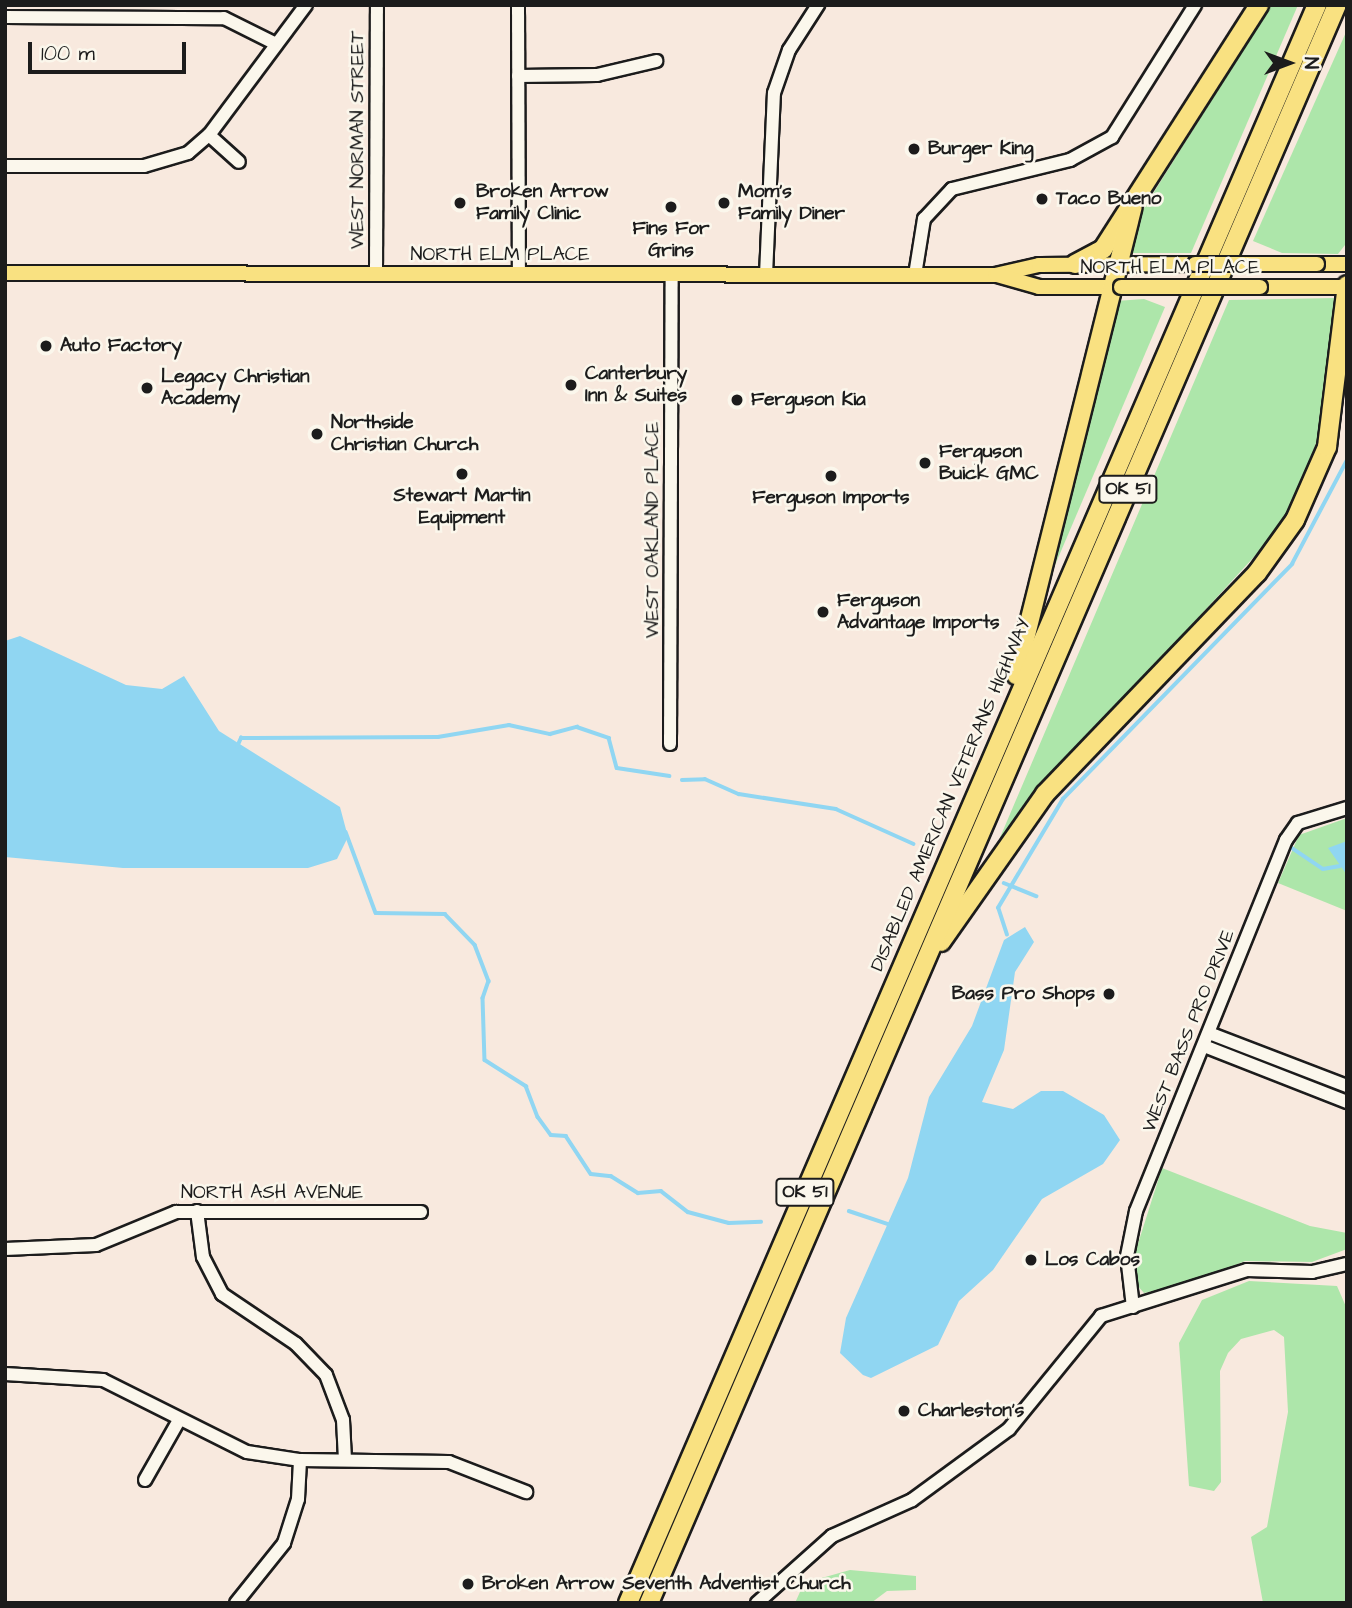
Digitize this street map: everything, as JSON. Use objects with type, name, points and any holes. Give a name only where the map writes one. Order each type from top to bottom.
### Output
[{"type":"highway","points":[[1075,264],[1097,256],[1133,207],[1259,5]]},
{"type":"highway","name":"DISABLED AMERICAN VETERANS HIGHWAY","points":[[628,1603],[1005,722],[1317,5]]},
{"type":"highway","name":"DISABLED AMERICAN VETERANS HIGHWAY","points":[[649,1603],[1338,5]]},
{"type":"highway","points":[[1005,722],[1123,264],[1133,207]]},
{"type":"highway","points":[[919,974],[1045,794],[1257,573],[1289,530],[1327,447],[1347,287]]},
{"type":"main road","name":"NORTH ELM PLACE","points":[[5,273],[995,275],[1075,264],[1347,264]]},
{"type":"main road","name":"NORTH ELM PLACE","points":[[995,275],[1039,286],[1347,287]]},
{"type":"street","points":[[5,166],[153,165],[188,153],[209,135],[306,5]]},
{"type":"street","name":"WEST NORMAN STREET","points":[[376,274],[377,5]]},
{"type":"street","points":[[519,5],[519,275]]},
{"type":"street","points":[[766,275],[772,101],[783,62],[818,5]]},
{"type":"street","points":[[915,275],[924,219],[952,189],[1070,160],[1112,137],[1195,5]]},
{"type":"street","points":[[5,17],[225,18],[276,44]]},
{"type":"street","points":[[519,76],[597,75],[656,61]]},
{"type":"street","points":[[209,135],[239,162]]},
{"type":"street","name":"WEST OAKLAND PLACE","points":[[670,744],[672,275]]},
{"type":"street","name":"WEST BASS PRO DRIVE","points":[[1133,1307],[1129,1234],[1286,840],[1298,823],[1347,808]]},
{"type":"street","points":[[1206,1040],[1347,1086]]},
{"type":"street","points":[[1206,1040],[1347,1102]]},
{"type":"street","points":[[197,1211],[203,1257],[222,1294],[296,1344],[326,1375],[342,1420],[345,1460]]},
{"type":"street","name":"NORTH ASH AVENUE","points":[[5,1249],[89,1246],[154,1216],[197,1211],[421,1212]]},
{"type":"street","points":[[757,1603],[832,1536],[912,1500],[1029,1411],[1091,1324],[1133,1307],[1247,1270],[1312,1272],[1346,1265]]},
{"type":"street","points":[[5,1374],[93,1377],[228,1446],[300,1460],[449,1462],[526,1492]]},
{"type":"street","points":[[145,1480],[178,1422]]},
{"type":"street","points":[[236,1603],[284,1543],[298,1499],[300,1460]]},
{"type":"green space","points":[[1271,5],[1298,5],[1191,253],[1124,253],[1139,216]]},
{"type":"green space","points":[[1347,30],[1345,245],[1338,254],[1282,253],[1253,241]]},
{"type":"green space","points":[[1335,298],[1323,423],[1297,497],[1274,535],[1059,769],[993,854],[1229,300]]},
{"type":"green space","points":[[1144,299],[1165,307],[1047,584],[1116,301]]},
{"type":"green space","points":[[1347,818],[1347,911],[1278,883],[1299,835]]},
{"type":"green space","points":[[1162,1168],[1310,1226],[1347,1233],[1347,1249],[1312,1262],[1245,1261],[1192,1283],[1144,1293],[1136,1284],[1135,1253]]},
{"type":"green space","points":[[1249,1281],[1337,1286],[1347,1309],[1347,1603],[1263,1603],[1251,1537],[1267,1527],[1288,1412],[1284,1337],[1274,1330],[1241,1339],[1228,1353],[1220,1371],[1221,1482],[1214,1491],[1189,1486],[1179,1343],[1202,1300]]},
{"type":"green space","points":[[850,1570],[916,1576],[916,1590],[887,1591],[871,1603],[795,1603],[804,1583]]},
{"type":"water","points":[[20,636],[126,685],[162,689],[184,676],[219,731],[340,807],[348,837],[337,859],[308,868],[123,868],[5,857],[5,641]]},
{"type":"water","points":[[1347,841],[1347,875],[1328,848]]},
{"type":"water","points":[[1025,927],[1034,942],[1015,972],[1004,1050],[982,1102],[1013,1109],[1041,1091],[1063,1091],[1104,1115],[1120,1140],[1103,1164],[1042,1199],[993,1270],[959,1301],[938,1345],[871,1378],[863,1375],[840,1353],[846,1318],[908,1178],[929,1097],[972,1026],[1004,940]]},
{"type":"waterway","points":[[1007,935],[998,908],[1063,799],[1292,564],[1347,460]]},
{"type":"waterway","points":[[237,747],[241,738],[438,737],[509,725],[550,734],[577,727],[609,738],[617,768],[669,776]]},
{"type":"waterway","points":[[682,780],[705,779],[739,794],[836,809],[914,844]]},
{"type":"waterway","points":[[346,832],[376,913],[445,914],[475,945],[489,981],[483,998],[485,1060],[526,1086],[538,1117],[551,1135],[566,1136],[591,1174],[611,1176],[638,1193],[661,1191],[688,1212],[729,1223],[761,1222]]},
{"type":"waterway","points":[[1292,848],[1323,869],[1340,866]]},
{"type":"waterway","points":[[1004,883],[1037,896]]},
{"type":"waterway","points":[[849,1211],[888,1224]]},
{"type":"place","name":"Burger King","points":[[914,149]]},
{"type":"place","name":"Taco Bueno","points":[[1042,199]]},
{"type":"place","name":"Broken Arrow Family Clinic","points":[[460,203]]},
{"type":"place","name":"Mom's Family Diner","points":[[724,203]]},
{"type":"place","name":"Fins For Grins","points":[[671,207]]},
{"type":"place","name":"Auto Factory","points":[[46,346]]},
{"type":"place","name":"Canterbury Inn & Suites","points":[[571,385]]},
{"type":"place","name":"Legacy Christian Academy","points":[[147,388]]},
{"type":"place","name":"Ferguson Kia","points":[[737,400]]},
{"type":"place","name":"Northside Christian Church","points":[[317,434]]},
{"type":"place","name":"Ferguson Buick GMC","points":[[925,463]]},
{"type":"place","name":"Stewart Martin Equipment","points":[[462,474]]},
{"type":"place","name":"Ferguson Imports","points":[[831,476]]},
{"type":"place","name":"Ferguson Advantage Imports","points":[[823,612]]},
{"type":"place","name":"Bass Pro Shops","points":[[1109,994]]},
{"type":"place","name":"Los Cabos","points":[[1031,1260]]},
{"type":"place","name":"Charleston's","points":[[904,1411]]},
{"type":"place","name":"Broken Arrow Seventh Adventist Church","points":[[468,1584]]}]
